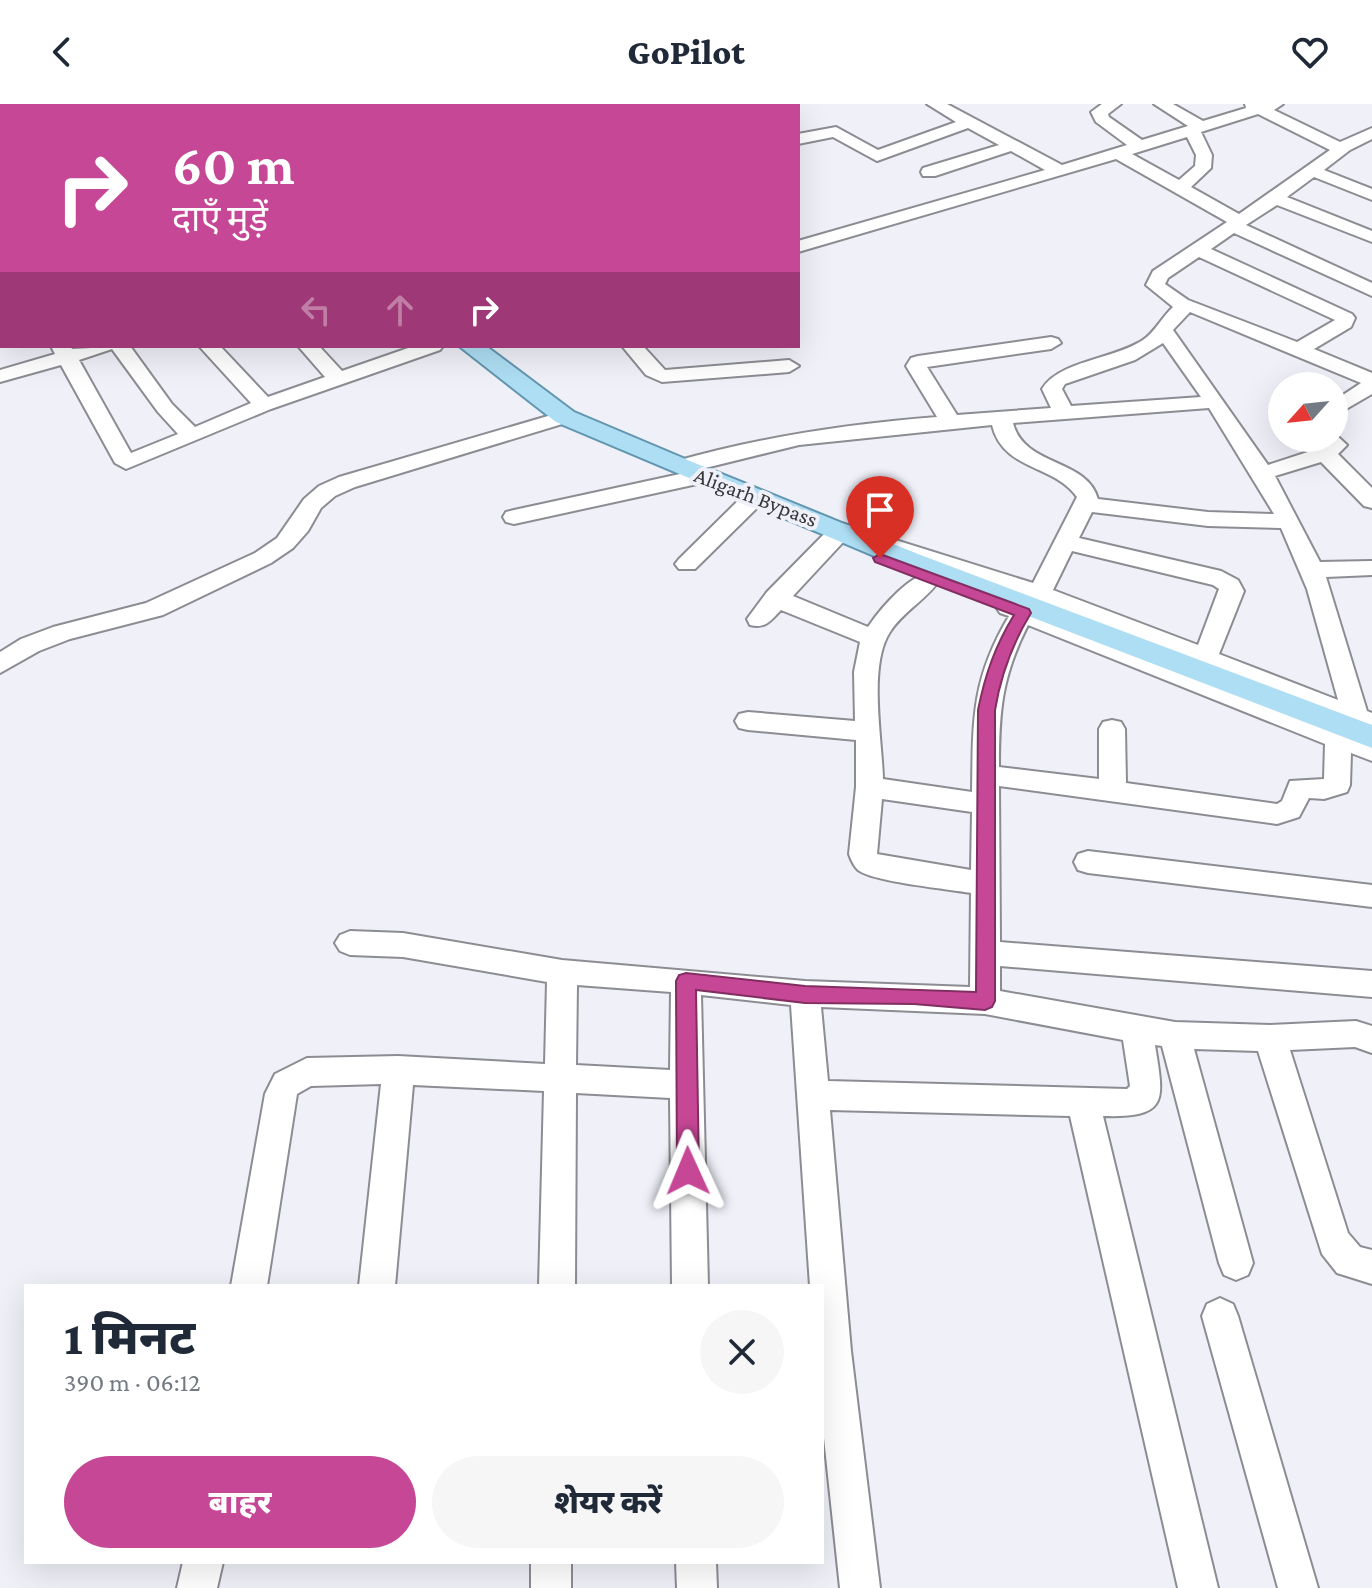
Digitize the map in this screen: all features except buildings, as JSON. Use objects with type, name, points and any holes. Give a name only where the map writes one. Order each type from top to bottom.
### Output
[{"type":"main road","name":"Aligarh Bypass","points":[[474,348],[565,417],[756,496],[918,569],[1367,726]]},
{"type":"street","points":[[935,104],[1060,171]]},
{"type":"street","points":[[1113,104],[1099,112],[1102,119],[1141,147]]},
{"type":"street","points":[[1162,104],[1197,129],[1204,155],[1203,168],[1180,188]]},
{"type":"street","points":[[800,246],[1141,147],[1262,106],[1343,148],[1372,157]]},
{"type":"street","points":[[800,139],[836,132],[877,156],[970,122]]},
{"type":"street","points":[[1348,400],[1372,382],[1195,305],[1184,306],[1155,285],[1156,280],[1197,249],[1275,198],[1343,148],[1372,133]]},
{"type":"street","points":[[929,172],[1015,145]]},
{"type":"street","points":[[1118,153],[1236,224],[1372,290]]},
{"type":"street","points":[[1310,170],[1372,195]]},
{"type":"street","points":[[1275,198],[1372,237]]},
{"type":"street","points":[[1197,249],[1345,318],[1344,323],[1300,349]]},
{"type":"street","points":[[1064,412],[1052,389],[1057,380],[1151,344],[1184,306]]},
{"type":"street","points":[[1164,331],[1263,473],[1288,521],[1312,570],[1367,726]]},
{"type":"street","points":[[950,421],[916,366],[918,362],[1051,343]]},
{"type":"street","points":[[0,376],[64,351],[88,348]]},
{"type":"street","points":[[121,348],[148,387],[192,436]]},
{"type":"street","points":[[211,348],[264,405]]},
{"type":"street","points":[[310,348],[337,378]]},
{"type":"street","points":[[64,351],[126,463],[264,405],[427,348]]},
{"type":"street","points":[[634,348],[653,371],[662,376],[789,366]]},
{"type":"street","points":[[514,517],[692,472],[758,445],[950,421],[1212,402]]},
{"type":"street","points":[[0,664],[30,645],[62,633],[154,609],[263,558],[293,534],[312,504],[327,491],[347,482],[565,417]]},
{"type":"street","points":[[985,1001],[986,710],[993,675],[1006,641],[1031,604],[1088,497],[1079,485],[1016,451],[1007,442],[1001,418]]},
{"type":"street","points":[[1263,473],[1312,452]]},
{"type":"street","points":[[1331,452],[1372,501]]},
{"type":"street","points":[[687,564],[756,496]]},
{"type":"street","points":[[1084,504],[1192,518],[1288,521]]},
{"type":"street","points":[[759,619],[836,534],[902,546],[1031,604],[1131,659],[1372,751]]},
{"type":"street","points":[[1064,542],[1221,579],[1230,585],[1232,591],[1205,659]]},
{"type":"street","points":[[1312,570],[1372,568]]},
{"type":"street","points":[[986,884],[874,866],[866,861],[863,854],[870,787],[868,677],[873,638],[918,569],[1205,659],[1367,726]]},
{"type":"street","points":[[775,598],[873,638]]},
{"type":"street","points":[[748,721],[869,732]]},
{"type":"street","points":[[1112,729],[1113,791]]},
{"type":"street","points":[[987,775],[1277,814],[1289,811],[1297,803],[1300,788],[1324,789],[1337,785],[1338,739]]},
{"type":"street","points":[[870,787],[987,804]]},
{"type":"street","points":[[1088,862],[1372,896]]},
{"type":"street","points":[[350,943],[403,945],[562,972],[805,994],[985,1001],[1175,1035],[1270,1038],[1356,1034],[1372,1040]]},
{"type":"street","points":[[986,953],[1372,984]]},
{"type":"street","points":[[557,1284],[563,1078],[562,972]]},
{"type":"street","points":[[686,981],[690,1284]]},
{"type":"street","points":[[805,994],[833,1351],[860,1588]]},
{"type":"street","points":[[813,1095],[1132,1103],[1147,1092],[1137,1029]]},
{"type":"street","points":[[1175,1035],[1236,1263]]},
{"type":"street","points":[[1270,1038],[1334,1242],[1349,1261],[1372,1267]]},
{"type":"street","points":[[249,1284],[281,1094],[286,1084],[307,1072],[398,1070],[686,1085]]},
{"type":"street","points":[[377,1284],[398,1070]]},
{"type":"street","points":[[1083,1101],[1198,1588]]},
{"type":"street","points":[[1220,1316],[1298,1588]]},
{"type":"street","points":[[197,1588],[203,1564]]},
{"type":"street","points":[[551,1564],[551,1588]]},
{"type":"street","points":[[696,1564],[697,1588]]},
{"type":"route","points":[[688,1171],[686,981],[805,994],[985,1001],[986,710],[993,675],[1006,641],[1023,613],[880,558]]}]
